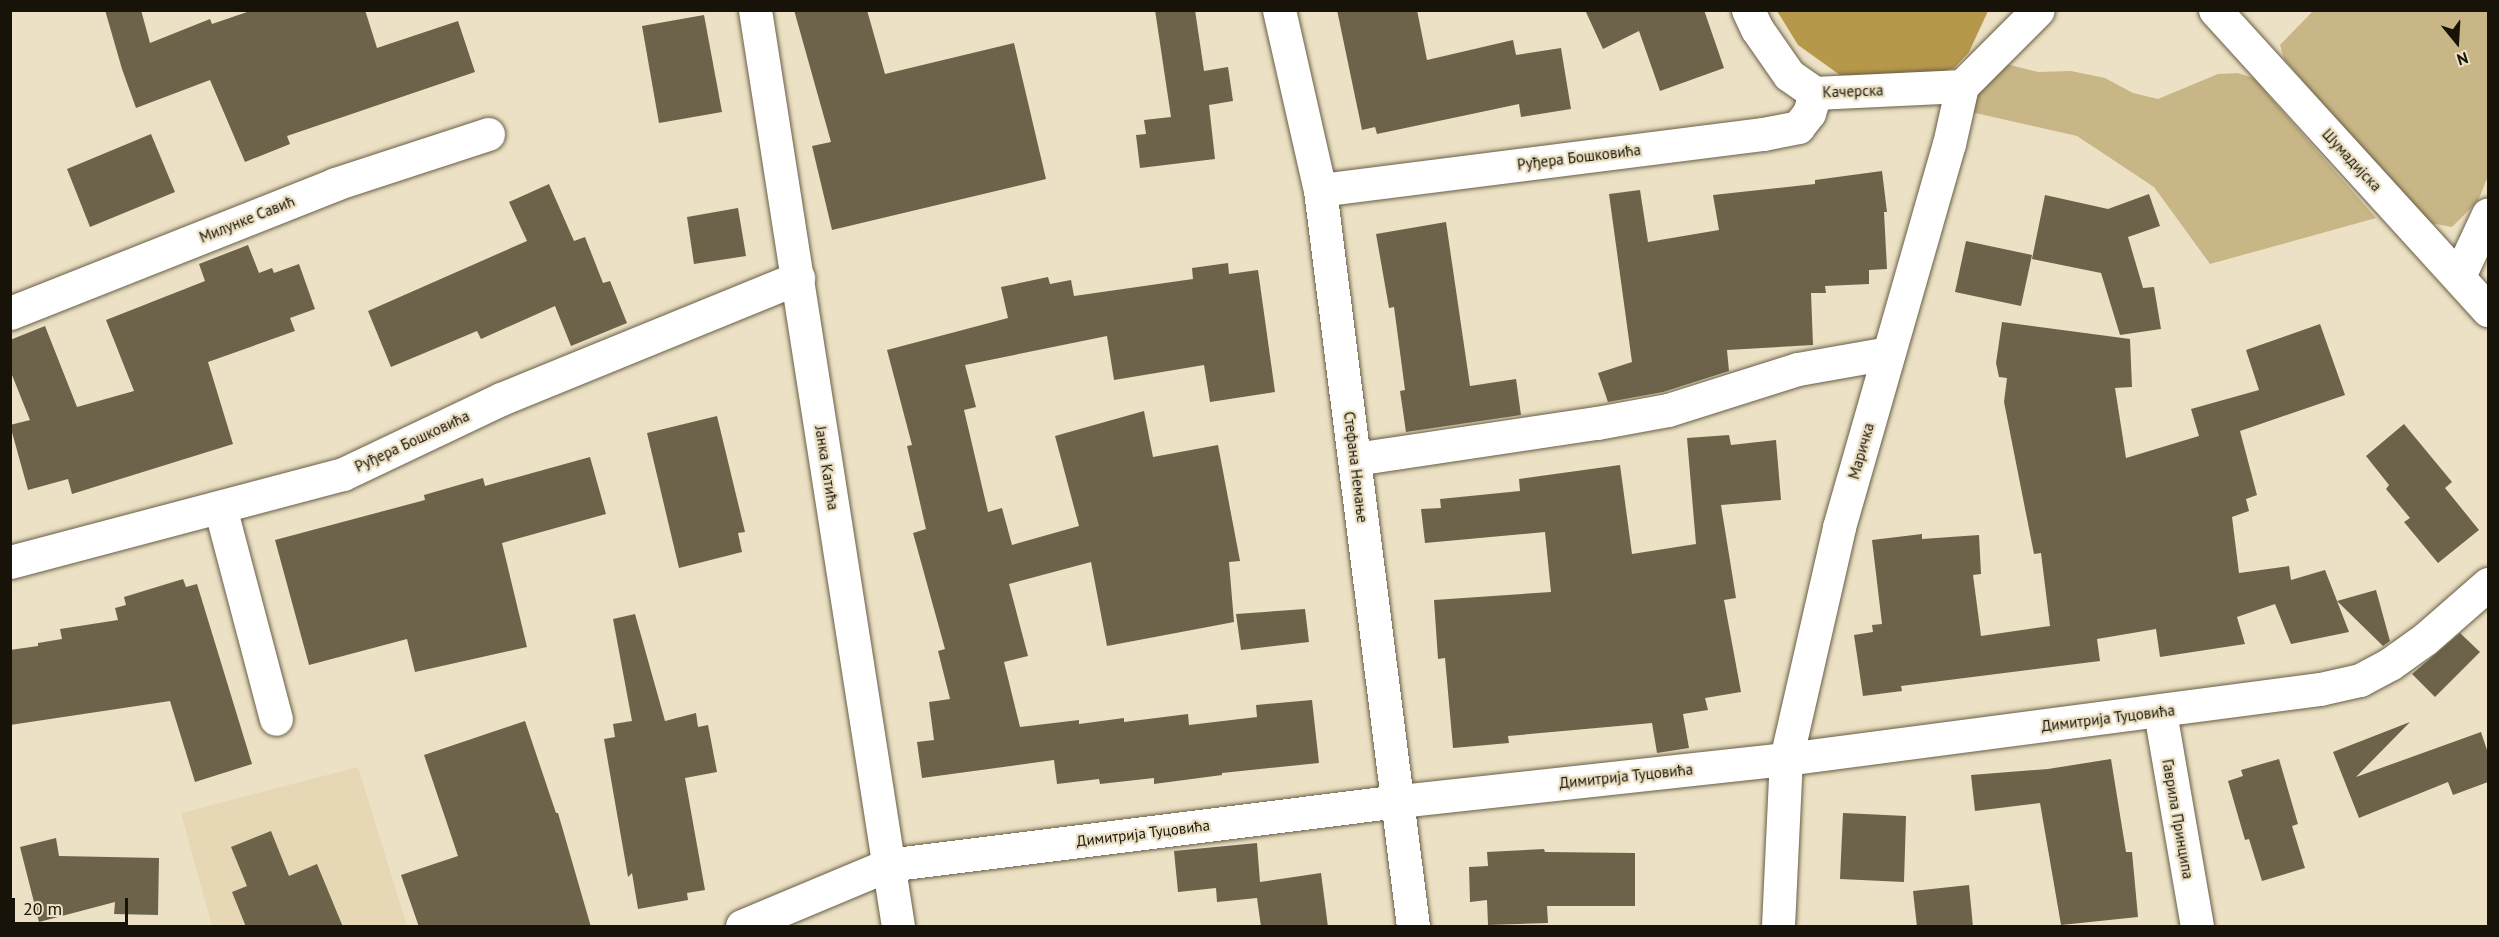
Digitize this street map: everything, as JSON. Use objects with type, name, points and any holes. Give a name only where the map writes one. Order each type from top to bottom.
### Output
[{"type":"street","name":"Јанка Катића","points":[[755,10],[898,927]]},
{"type":"street","name":"Стефана Немање","points":[[1279,10],[1320,189],[1399,801],[1413,927]]},
{"type":"street","name":"Качерска","points":[[1748,10],[1757,29],[1789,75],[1815,93],[1962,86]]},
{"type":"street","points":[[1962,86],[2018,33],[2038,10]]},
{"type":"street","name":"Шумадијска","points":[[2215,10],[2488,310]]},
{"type":"street","name":"Маричка","points":[[1778,927],[1780,840],[1786,759],[1839,527],[1962,86]]},
{"type":"street","name":"Руђера Бошковића","points":[[1320,189],[1763,134],[1798,127],[1809,112],[1815,93]]},
{"type":"street","name":"Милунке Савић","points":[[10,314],[335,184],[488,134]]},
{"type":"street","points":[[2459,276],[2488,214]]},
{"type":"street","name":"Руђера Бошковића","points":[[10,562],[343,474],[501,399],[798,278]]},
{"type":"street","points":[[1355,459],[1668,410],[1798,369],[1889,353]]},
{"type":"street","points":[[220,507],[276,719]]},
{"type":"street","name":"Димитрија Туцовића","points":[[742,927],[888,865],[1399,801],[1786,759],[2160,712],[2320,689],[2360,680],[2390,664],[2425,639],[2488,584]]},
{"type":"street","name":"Гаврила Принципа","points":[[2160,712],[2197,927]]},
{"type":"shaded area","points":[[1777,11],[1988,11],[1969,52],[1954,68],[1932,75],[1881,79],[1840,75],[1798,45]]},
{"type":"shaded area","points":[[2313,11],[2488,11],[2488,176],[2478,201],[2452,227],[2424,222],[2284,59],[2280,45]]},
{"type":"shaded area","points":[[2002,63],[2038,72],[2071,71],[2105,78],[2133,93],[2158,99],[2218,74],[2238,73],[2253,78],[2376,218],[2210,264],[2154,187],[2077,136],[1971,112],[1973,97]]},
{"type":"shaded area","points":[[358,767],[407,926],[212,926],[181,813]]},
{"type":"building","points":[[105,10],[141,10],[150,43],[210,19],[212,24],[253,10],[365,10],[377,48],[458,21],[475,72],[287,136],[290,144],[245,162],[210,80],[136,108]]},
{"type":"building","points":[[794,10],[867,10],[885,74],[1014,43],[1046,179],[832,230],[812,146],[831,142]]},
{"type":"building","points":[[1155,10],[1195,10],[1204,71],[1228,67],[1233,101],[1209,105],[1215,159],[1140,168],[1136,135],[1146,134],[1144,120],[1171,117]]},
{"type":"building","points":[[1337,10],[1417,10],[1427,60],[1513,40],[1516,55],[1561,48],[1571,109],[1521,117],[1519,104],[1377,134],[1375,127],[1362,130]]},
{"type":"building","points":[[1585,10],[1704,10],[1724,68],[1660,91],[1639,31],[1603,49]]},
{"type":"building","points":[[704,15],[722,112],[659,123],[642,26]]},
{"type":"building","points":[[151,134],[175,192],[90,227],[67,169]]},
{"type":"building","points":[[1882,171],[1887,212],[1884,212],[1887,269],[1869,270],[1869,284],[1825,286],[1826,293],[1811,293],[1813,345],[1727,350],[1729,371],[1663,392],[1608,402],[1598,373],[1632,362],[1609,194],[1640,190],[1648,242],[1719,230],[1713,195],[1815,184],[1815,180]]},
{"type":"building","points":[[549,184],[574,241],[585,237],[603,283],[610,281],[627,323],[571,346],[555,306],[481,339],[477,331],[391,367],[368,311],[527,241],[509,202]]},
{"type":"building","points":[[2149,194],[2160,226],[2128,237],[2143,288],[2154,287],[2161,329],[2120,335],[2101,273],[2032,259],[2045,195],[2108,209]]},
{"type":"building","points":[[738,208],[746,256],[694,264],[687,217]]},
{"type":"building","points":[[1446,222],[1470,386],[1516,379],[1521,415],[1406,432],[1400,391],[1405,390],[1394,307],[1389,308],[1376,234]]},
{"type":"building","points":[[1966,241],[2032,255],[2021,306],[1955,292]]},
{"type":"building","points":[[248,245],[259,273],[272,268],[274,273],[299,264],[315,309],[290,318],[295,331],[208,362],[233,444],[72,494],[68,479],[28,490],[10,425],[30,420],[10,370],[10,340],[45,326],[77,407],[134,391],[106,320],[205,281],[199,264]]},
{"type":"building","points":[[1228,263],[1229,274],[1258,270],[1275,392],[1210,402],[1204,365],[1114,380],[1107,336],[965,365],[976,407],[964,410],[988,512],[1002,508],[1012,545],[1079,526],[1055,436],[1144,411],[1153,457],[1218,445],[1240,561],[1229,562],[1234,622],[1107,646],[1091,562],[1009,584],[1028,656],[1004,662],[1020,727],[1079,720],[1079,724],[1124,718],[1124,722],[1188,714],[1189,725],[1257,717],[1256,705],[1312,700],[1319,763],[1222,773],[1222,775],[1154,784],[1154,778],[1100,784],[1099,779],[1057,784],[1054,760],[922,778],[917,742],[934,740],[929,702],[950,699],[938,651],[945,649],[913,533],[926,529],[907,446],[912,445],[887,350],[1008,318],[1001,287],[1048,277],[1050,284],[1071,280],[1074,296],[1193,279],[1192,268]]},
{"type":"building","points":[[2002,322],[2130,339],[2132,387],[2115,388],[2126,458],[2199,436],[2191,409],[2259,390],[2246,350],[2320,324],[2345,395],[2240,431],[2257,495],[2246,499],[2249,511],[2232,517],[2239,573],[2289,566],[2291,580],[2325,570],[2349,632],[2291,644],[2275,604],[2237,617],[2245,644],[2160,657],[2156,629],[2097,639],[2100,661],[1901,686],[1902,691],[1863,696],[1854,635],[1873,632],[1872,625],[1882,624],[1872,540],[1922,534],[1922,539],[1979,535],[1981,574],[1973,575],[1981,636],[2050,626],[2041,553],[2034,554],[2004,402],[2007,378],[1999,377],[1996,363]]},
{"type":"building","points":[[717,416],[745,532],[738,533],[742,552],[679,568],[647,433]]},
{"type":"building","points":[[2404,424],[2452,482],[2445,488],[2479,530],[2438,563],[2404,522],[2410,518],[2386,489],[2389,485],[2366,456]]},
{"type":"building","points":[[1729,435],[1731,445],[1776,440],[1781,500],[1721,505],[1736,598],[1724,600],[1741,692],[1705,698],[1708,710],[1683,714],[1689,748],[1657,753],[1652,723],[1508,736],[1509,743],[1453,748],[1445,658],[1438,659],[1434,600],[1551,592],[1545,532],[1425,543],[1421,509],[1441,508],[1440,499],[1520,491],[1519,479],[1620,465],[1632,554],[1696,544],[1687,438]]},
{"type":"building","points":[[590,457],[606,514],[502,543],[527,647],[415,672],[407,639],[309,665],[275,540],[425,500],[424,495],[483,478],[485,486]]},
{"type":"building","points":[[183,579],[186,587],[197,584],[252,764],[195,782],[170,701],[10,725],[10,650],[38,646],[38,643],[62,639],[60,629],[118,620],[115,608],[126,605],[124,597]]},
{"type":"building","points":[[2376,590],[2390,641],[2383,646],[2337,601]]},
{"type":"building","points":[[1305,609],[1309,642],[1241,650],[1236,614]]},
{"type":"building","points":[[635,614],[665,721],[696,713],[698,727],[708,725],[717,772],[685,778],[705,890],[687,893],[688,900],[638,909],[632,873],[628,877],[604,739],[615,737],[613,724],[632,721],[613,619]]},
{"type":"building","points":[[2460,633],[2480,652],[2435,697],[2412,674]]},
{"type":"building","points":[[525,721],[556,813],[558,813],[591,927],[419,927],[401,875],[458,856],[424,755]]},
{"type":"building","points":[[2410,722],[2356,777],[2481,732],[2488,753],[2488,782],[2453,795],[2448,782],[2359,818],[2333,752]]},
{"type":"building","points":[[2111,759],[2126,852],[2132,852],[2138,917],[2061,925],[2040,803],[1975,811],[1971,775],[2048,769]]},
{"type":"building","points":[[2279,759],[2298,824],[2292,826],[2305,868],[2262,881],[2249,839],[2245,840],[2228,781],[2243,776],[2241,770]]},
{"type":"building","points":[[1843,813],[1906,816],[1904,882],[1840,879]]},
{"type":"building","points":[[271,831],[289,876],[317,864],[343,927],[246,927],[232,892],[247,886],[231,847]]},
{"type":"building","points":[[56,838],[59,856],[159,858],[158,915],[114,914],[115,902],[39,922],[20,847]]},
{"type":"building","points":[[1257,843],[1260,882],[1321,873],[1328,927],[1261,927],[1257,898],[1217,902],[1216,888],[1178,892],[1174,851]]},
{"type":"building","points":[[1544,849],[1545,852],[1635,853],[1635,906],[1547,906],[1548,923],[1488,925],[1487,900],[1470,902],[1469,867],[1488,866],[1487,852]]},
{"type":"building","points":[[1969,885],[1973,927],[1917,927],[1913,891]]}]
